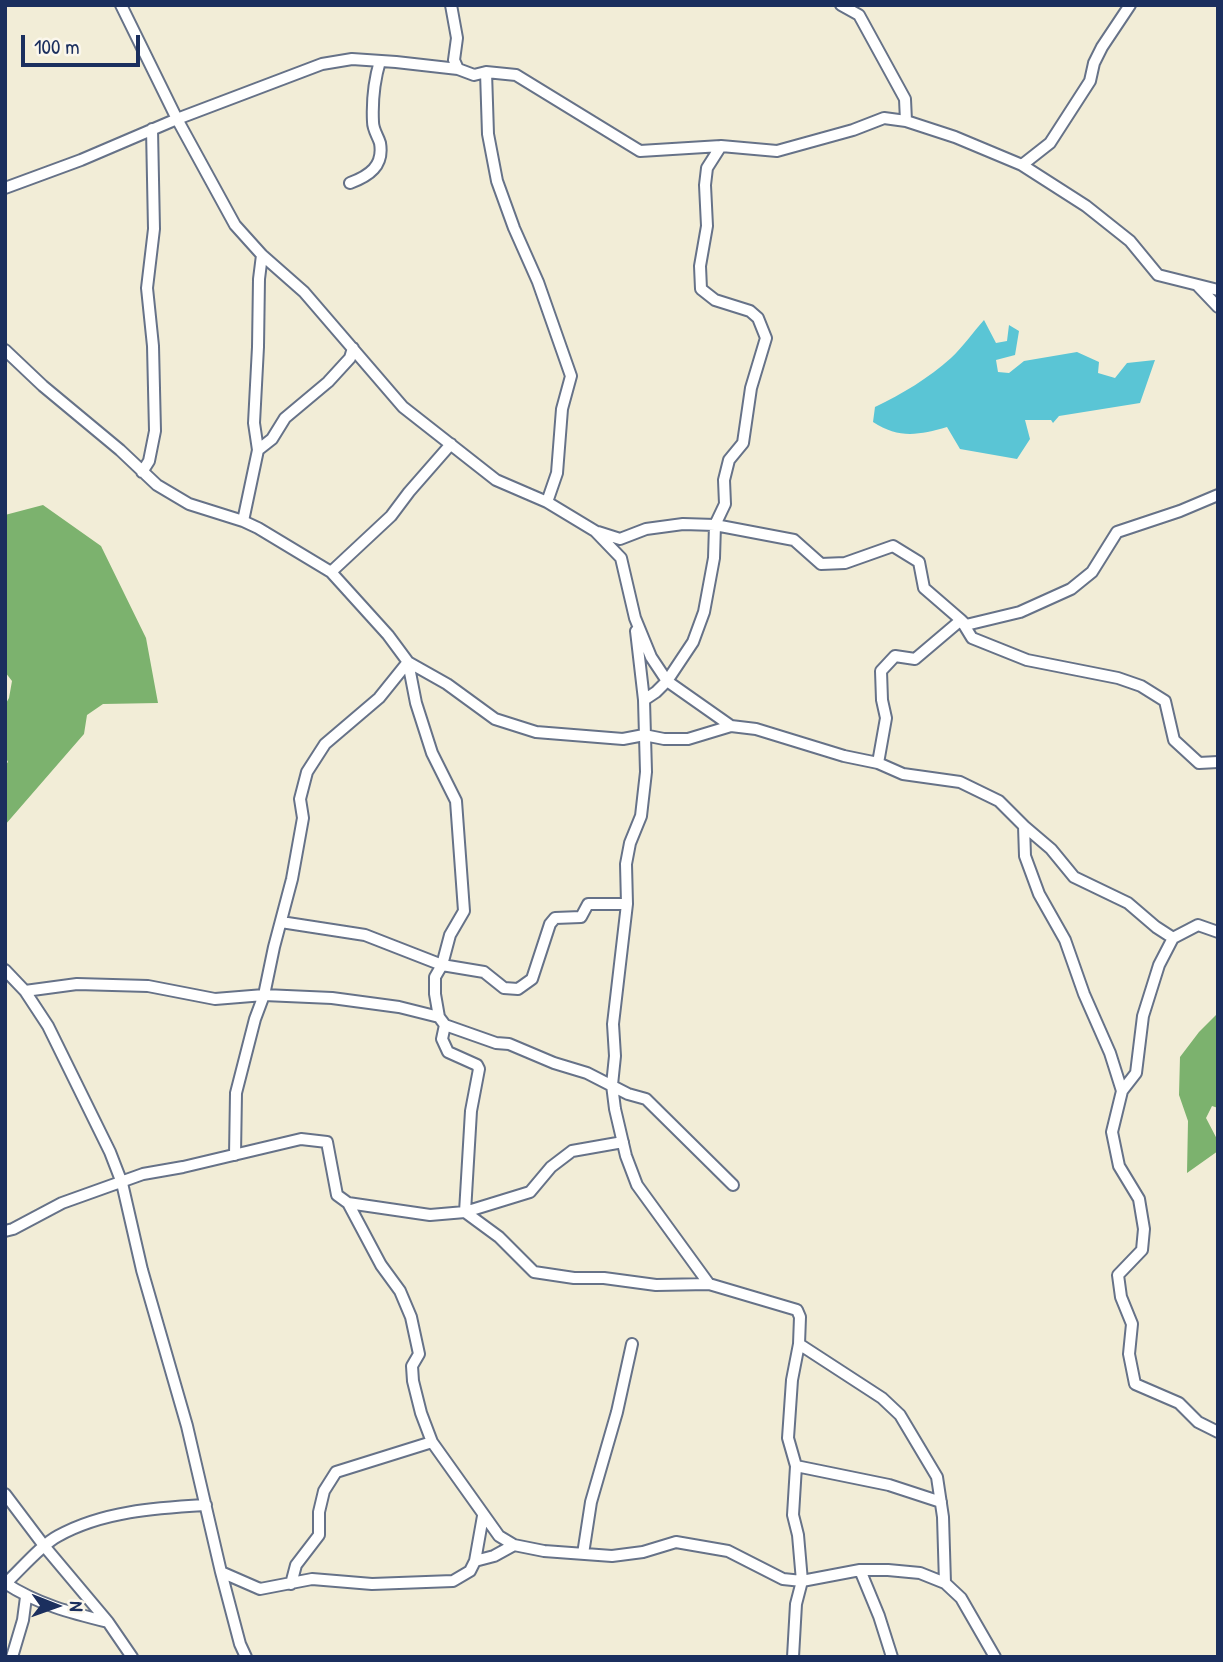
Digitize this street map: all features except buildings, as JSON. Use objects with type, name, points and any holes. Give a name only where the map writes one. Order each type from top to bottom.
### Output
[{"type":"street","points":[[121,5],[177,119],[235,225],[262,255],[304,292],[403,407],[496,480],[547,502],[595,531],[620,539],[646,529],[683,524],[715,525],[794,540],[821,564],[845,563],[893,546],[919,562],[924,588],[966,625],[1020,612],[1070,589],[1092,572],[1117,532],[1218,495]]},
{"type":"street","points":[[451,5],[457,38],[454,60],[458,69]]},
{"type":"street","points":[[841,5],[859,15],[865,25],[905,99],[906,121]]},
{"type":"street","points":[[1022,165],[1050,143],[1090,81],[1098,55],[1130,5]]},
{"type":"street","points":[[5,188],[322,64],[352,59],[380,61],[458,69],[474,75],[486,72],[516,75],[640,151],[721,146],[778,151],[853,130],[884,118],[906,121],[955,136],[1022,165],[1086,206],[1130,241],[1158,275],[1218,289]]},
{"type":"street","points":[[350,183],[367,177],[379,163],[380,143],[373,126],[374,80],[380,61]]},
{"type":"street","points":[[486,72],[488,134],[497,180],[514,228],[538,282],[571,376],[562,409],[557,473],[547,502]]},
{"type":"street","points":[[142,472],[149,461],[155,431],[153,346],[147,288],[153,229],[152,130]]},
{"type":"street","points":[[644,700],[667,681],[694,642],[704,612],[714,558],[715,525],[725,504],[724,480],[729,460],[743,443],[751,388],[766,338],[758,318],[750,311],[715,300],[701,289],[700,267],[707,226],[707,167],[721,146]]},
{"type":"street","points":[[243,521],[258,450],[254,424],[262,255]]},
{"type":"street","points":[[1196,285],[1218,307]]},
{"type":"street","points":[[258,450],[272,439],[285,418],[328,382],[350,358],[353,348]]},
{"type":"street","points":[[5,350],[157,485],[189,505],[243,521],[331,572],[388,635],[408,662],[447,684],[495,719],[536,732],[622,739],[644,735],[688,740],[731,726],[756,729],[844,756],[878,763],[903,774],[960,782],[999,802],[1051,849],[1074,877],[1128,903],[1156,927],[1174,938]]},
{"type":"street","points":[[331,572],[391,516],[452,444]]},
{"type":"street","points":[[595,531],[621,558],[635,618],[644,700],[646,772],[640,816],[625,864],[628,904],[614,1024],[612,1086],[615,1109],[637,1185],[709,1284]]},
{"type":"street","points":[[635,618],[651,657],[667,681],[731,726]]},
{"type":"street","points":[[961,620],[972,638],[1027,660],[1118,678],[1140,686],[1165,701],[1174,740],[1199,763],[1218,762]]},
{"type":"street","points":[[878,763],[886,718],[881,671],[895,656],[915,659],[961,620]]},
{"type":"street","points":[[235,1155],[236,1093],[264,995],[292,879],[303,818],[300,799],[307,772],[325,744],[379,698],[408,662]]},
{"type":"street","points":[[408,662],[416,703],[432,752],[456,801],[464,911],[450,935],[442,965],[435,977],[435,994],[442,1021],[442,1039],[448,1052],[477,1065],[479,1069],[471,1111],[465,1212]]},
{"type":"street","points":[[1024,826],[1025,856],[1039,894],[1065,940],[1084,994],[1110,1053],[1122,1091]]},
{"type":"street","points":[[281,922],[365,935],[442,965],[484,972],[504,988],[518,989],[533,979],[550,924],[555,918],[580,917],[588,904],[628,904]]},
{"type":"street","points":[[1218,932],[1198,925],[1174,938],[1159,965],[1143,1016],[1136,1073],[1122,1091],[1112,1132],[1119,1167],[1139,1199],[1143,1229],[1142,1250],[1118,1275],[1121,1297],[1132,1324],[1129,1354],[1135,1384],[1179,1403],[1198,1422],[1218,1432]]},
{"type":"street","points":[[5,970],[25,991],[48,1026],[110,1152],[122,1183],[142,1270],[187,1426],[221,1572],[246,1657]]},
{"type":"street","points":[[25,991],[77,984],[148,986],[215,999],[264,995],[332,998],[399,1007],[587,1073],[628,1094],[646,1099],[733,1185]]},
{"type":"street","points":[[5,1231],[62,1203],[143,1174],[301,1139],[327,1142],[337,1195],[348,1203],[381,1265],[400,1291],[411,1317],[419,1354],[412,1366],[413,1381],[432,1442],[499,1536],[514,1545],[544,1551],[612,1556],[643,1552],[676,1542],[728,1551],[783,1580],[802,1581],[860,1570],[920,1573],[945,1583],[961,1598],[995,1657]]},
{"type":"street","points":[[348,1203],[430,1215],[465,1212],[530,1192],[551,1167],[572,1152],[623,1142]]},
{"type":"street","points":[[465,1212],[499,1237],[534,1272],[656,1285],[709,1284],[797,1310],[800,1317],[799,1344],[792,1380],[788,1438],[796,1466],[793,1515],[798,1535],[802,1581],[796,1604],[793,1657]]},
{"type":"street","points":[[583,1555],[591,1502],[617,1412],[632,1344]]},
{"type":"street","points":[[799,1344],[882,1398],[900,1415],[937,1477],[941,1502],[945,1583]]},
{"type":"street","points":[[291,1584],[296,1565],[320,1535],[319,1512],[324,1491],[336,1472],[432,1442]]},
{"type":"street","points":[[796,1466],[889,1485],[941,1502]]},
{"type":"street","points":[[5,1494],[108,1622],[132,1657]]},
{"type":"street","points":[[108,1622],[26,1597],[5,1583],[57,1536],[94,1522],[145,1509],[206,1505]]},
{"type":"street","points":[[221,1572],[260,1589],[312,1579],[372,1584],[453,1580],[470,1571],[475,1561],[483,1516]]},
{"type":"street","points":[[475,1561],[494,1556],[514,1545]]},
{"type":"street","points":[[860,1570],[892,1657]]},
{"type":"street","points":[[12,1657],[23,1620],[26,1597]]},
{"type":"green space","points":[[43,505],[101,546],[146,638],[158,703],[103,704],[87,715],[84,734],[5,825],[5,765],[8,762],[5,756],[5,705],[12,681],[5,672],[5,515]]},
{"type":"green space","points":[[1218,1013],[1218,1108],[1212,1106],[1206,1118],[1218,1141],[1218,1151],[1187,1173],[1188,1121],[1179,1095],[1180,1057]]},
{"type":"water","points":[[984,320],[996,343],[1007,341],[1009,325],[1019,331],[1015,355],[996,360],[998,372],[1009,373],[1024,361],[1077,352],[1099,362],[1098,373],[1115,378],[1127,363],[1155,360],[1140,403],[1059,416],[1053,423],[1051,420],[1025,420],[1030,439],[1017,459],[960,449],[947,427],[909,434],[892,431],[873,422],[875,407],[915,385],[943,365]]}]
